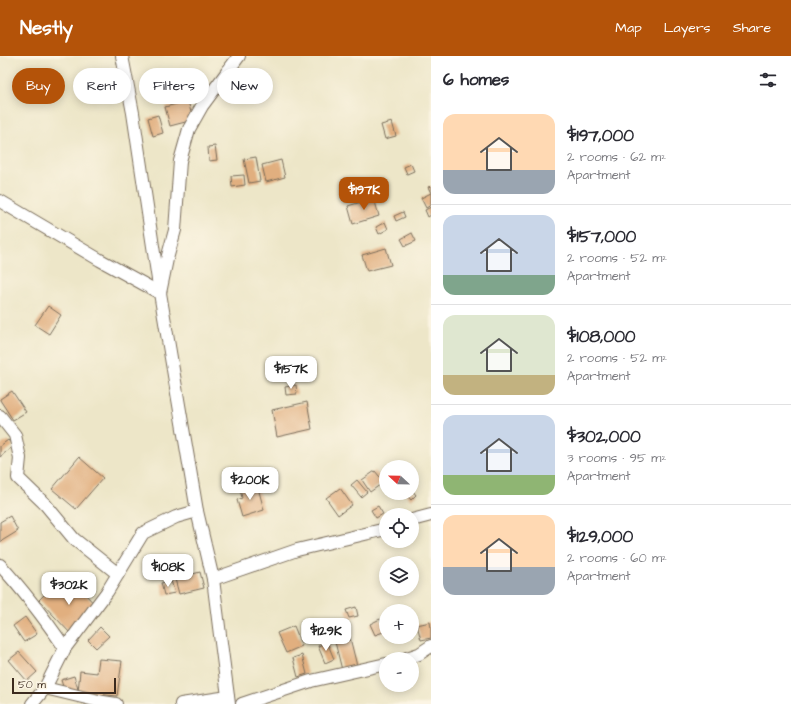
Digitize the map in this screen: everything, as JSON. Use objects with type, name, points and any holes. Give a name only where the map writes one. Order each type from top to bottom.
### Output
[{"type":"street","points":[[122,56],[133,113],[160,293],[197,511],[214,579],[228,700],[181,704]]},
{"type":"street","points":[[160,293],[175,230],[180,161],[189,129],[202,106],[239,56]]},
{"type":"street","points":[[0,201],[100,260],[160,293]]},
{"type":"street","points":[[0,416],[15,435],[20,458],[18,478],[45,504],[74,539],[118,574]]},
{"type":"street","points":[[32,704],[45,688],[65,648],[107,592],[143,533],[176,517],[197,511]]},
{"type":"street","points":[[419,518],[431,515]]},
{"type":"street","points":[[214,579],[297,550],[379,531]]},
{"type":"street","points":[[0,565],[14,580],[65,648]]},
{"type":"street","points":[[419,654],[431,646]]},
{"type":"street","points":[[242,704],[311,681],[379,666]]},
{"type":"street","points":[[45,688],[116,704]]},
{"type":"building","points":[[176,104],[189,104],[193,120],[170,126],[165,107]]},
{"type":"building","points":[[158,115],[163,133],[153,136],[148,118]]},
{"type":"building","points":[[392,122],[396,136],[385,139],[381,125]]},
{"type":"building","points":[[215,146],[217,160],[209,161],[208,147]]},
{"type":"building","points":[[256,157],[260,181],[249,183],[244,159]]},
{"type":"building","points":[[281,160],[285,177],[266,182],[262,165]]},
{"type":"building","points":[[411,164],[414,171],[407,174],[404,167]]},
{"type":"building","points":[[244,175],[245,185],[232,187],[231,176]]},
{"type":"building","points":[[431,186],[431,193],[428,187]]},
{"type":"building","points":[[431,193],[431,205],[426,208],[421,198]]},
{"type":"building","points":[[374,198],[379,216],[353,224],[348,206]]},
{"type":"building","points":[[431,207],[431,215],[428,217],[425,210]]},
{"type":"building","points":[[403,212],[405,217],[396,221],[394,216]]},
{"type":"building","points":[[385,222],[388,229],[379,234],[376,227]]},
{"type":"building","points":[[412,233],[416,241],[405,246],[401,239]]},
{"type":"building","points":[[386,248],[391,265],[367,271],[362,255]]},
{"type":"building","points":[[48,306],[61,315],[49,334],[35,325]]},
{"type":"building","points":[[296,385],[297,394],[286,395],[285,387]]},
{"type":"building","points":[[12,391],[26,412],[13,420],[0,400]]},
{"type":"building","points":[[307,402],[312,429],[277,437],[272,410]]},
{"type":"building","points":[[8,440],[13,446],[0,457],[0,446]]},
{"type":"building","points":[[79,457],[103,478],[76,509],[52,489]]},
{"type":"building","points":[[375,471],[379,476],[379,486],[370,492],[362,480]]},
{"type":"building","points":[[357,480],[367,492],[361,497],[351,485]]},
{"type":"building","points":[[257,484],[264,510],[242,517],[237,500],[242,498],[240,489]]},
{"type":"building","points":[[340,488],[352,505],[338,515],[326,498]]},
{"type":"building","points":[[378,506],[379,516],[376,518],[371,510]]},
{"type":"building","points":[[10,516],[18,531],[0,542],[0,522]]},
{"type":"building","points":[[200,572],[204,588],[179,594],[175,579]]},
{"type":"building","points":[[73,581],[98,608],[71,634],[39,600],[52,587],[59,594]]},
{"type":"building","points":[[171,581],[175,593],[164,595],[161,583]]},
{"type":"building","points":[[356,607],[358,616],[349,618],[346,610]]},
{"type":"building","points":[[25,617],[37,634],[24,642],[13,626]]},
{"type":"building","points":[[379,620],[379,634],[375,635],[370,624]]},
{"type":"building","points":[[430,622],[431,638],[421,640],[419,625]]},
{"type":"building","points":[[294,626],[302,646],[286,653],[277,633]]},
{"type":"building","points":[[100,627],[109,636],[96,648],[88,640]]},
{"type":"building","points":[[350,638],[357,666],[342,670],[335,642]]},
{"type":"building","points":[[327,642],[334,659],[325,663],[318,646]]},
{"type":"building","points":[[19,652],[37,672],[27,681],[9,660]]},
{"type":"building","points":[[302,655],[307,674],[298,677],[293,658]]},
{"type":"building","points":[[99,659],[122,661],[117,696],[78,692],[80,671],[97,673]]},
{"type":"building","points":[[74,676],[78,689],[65,693],[61,680]]}]
